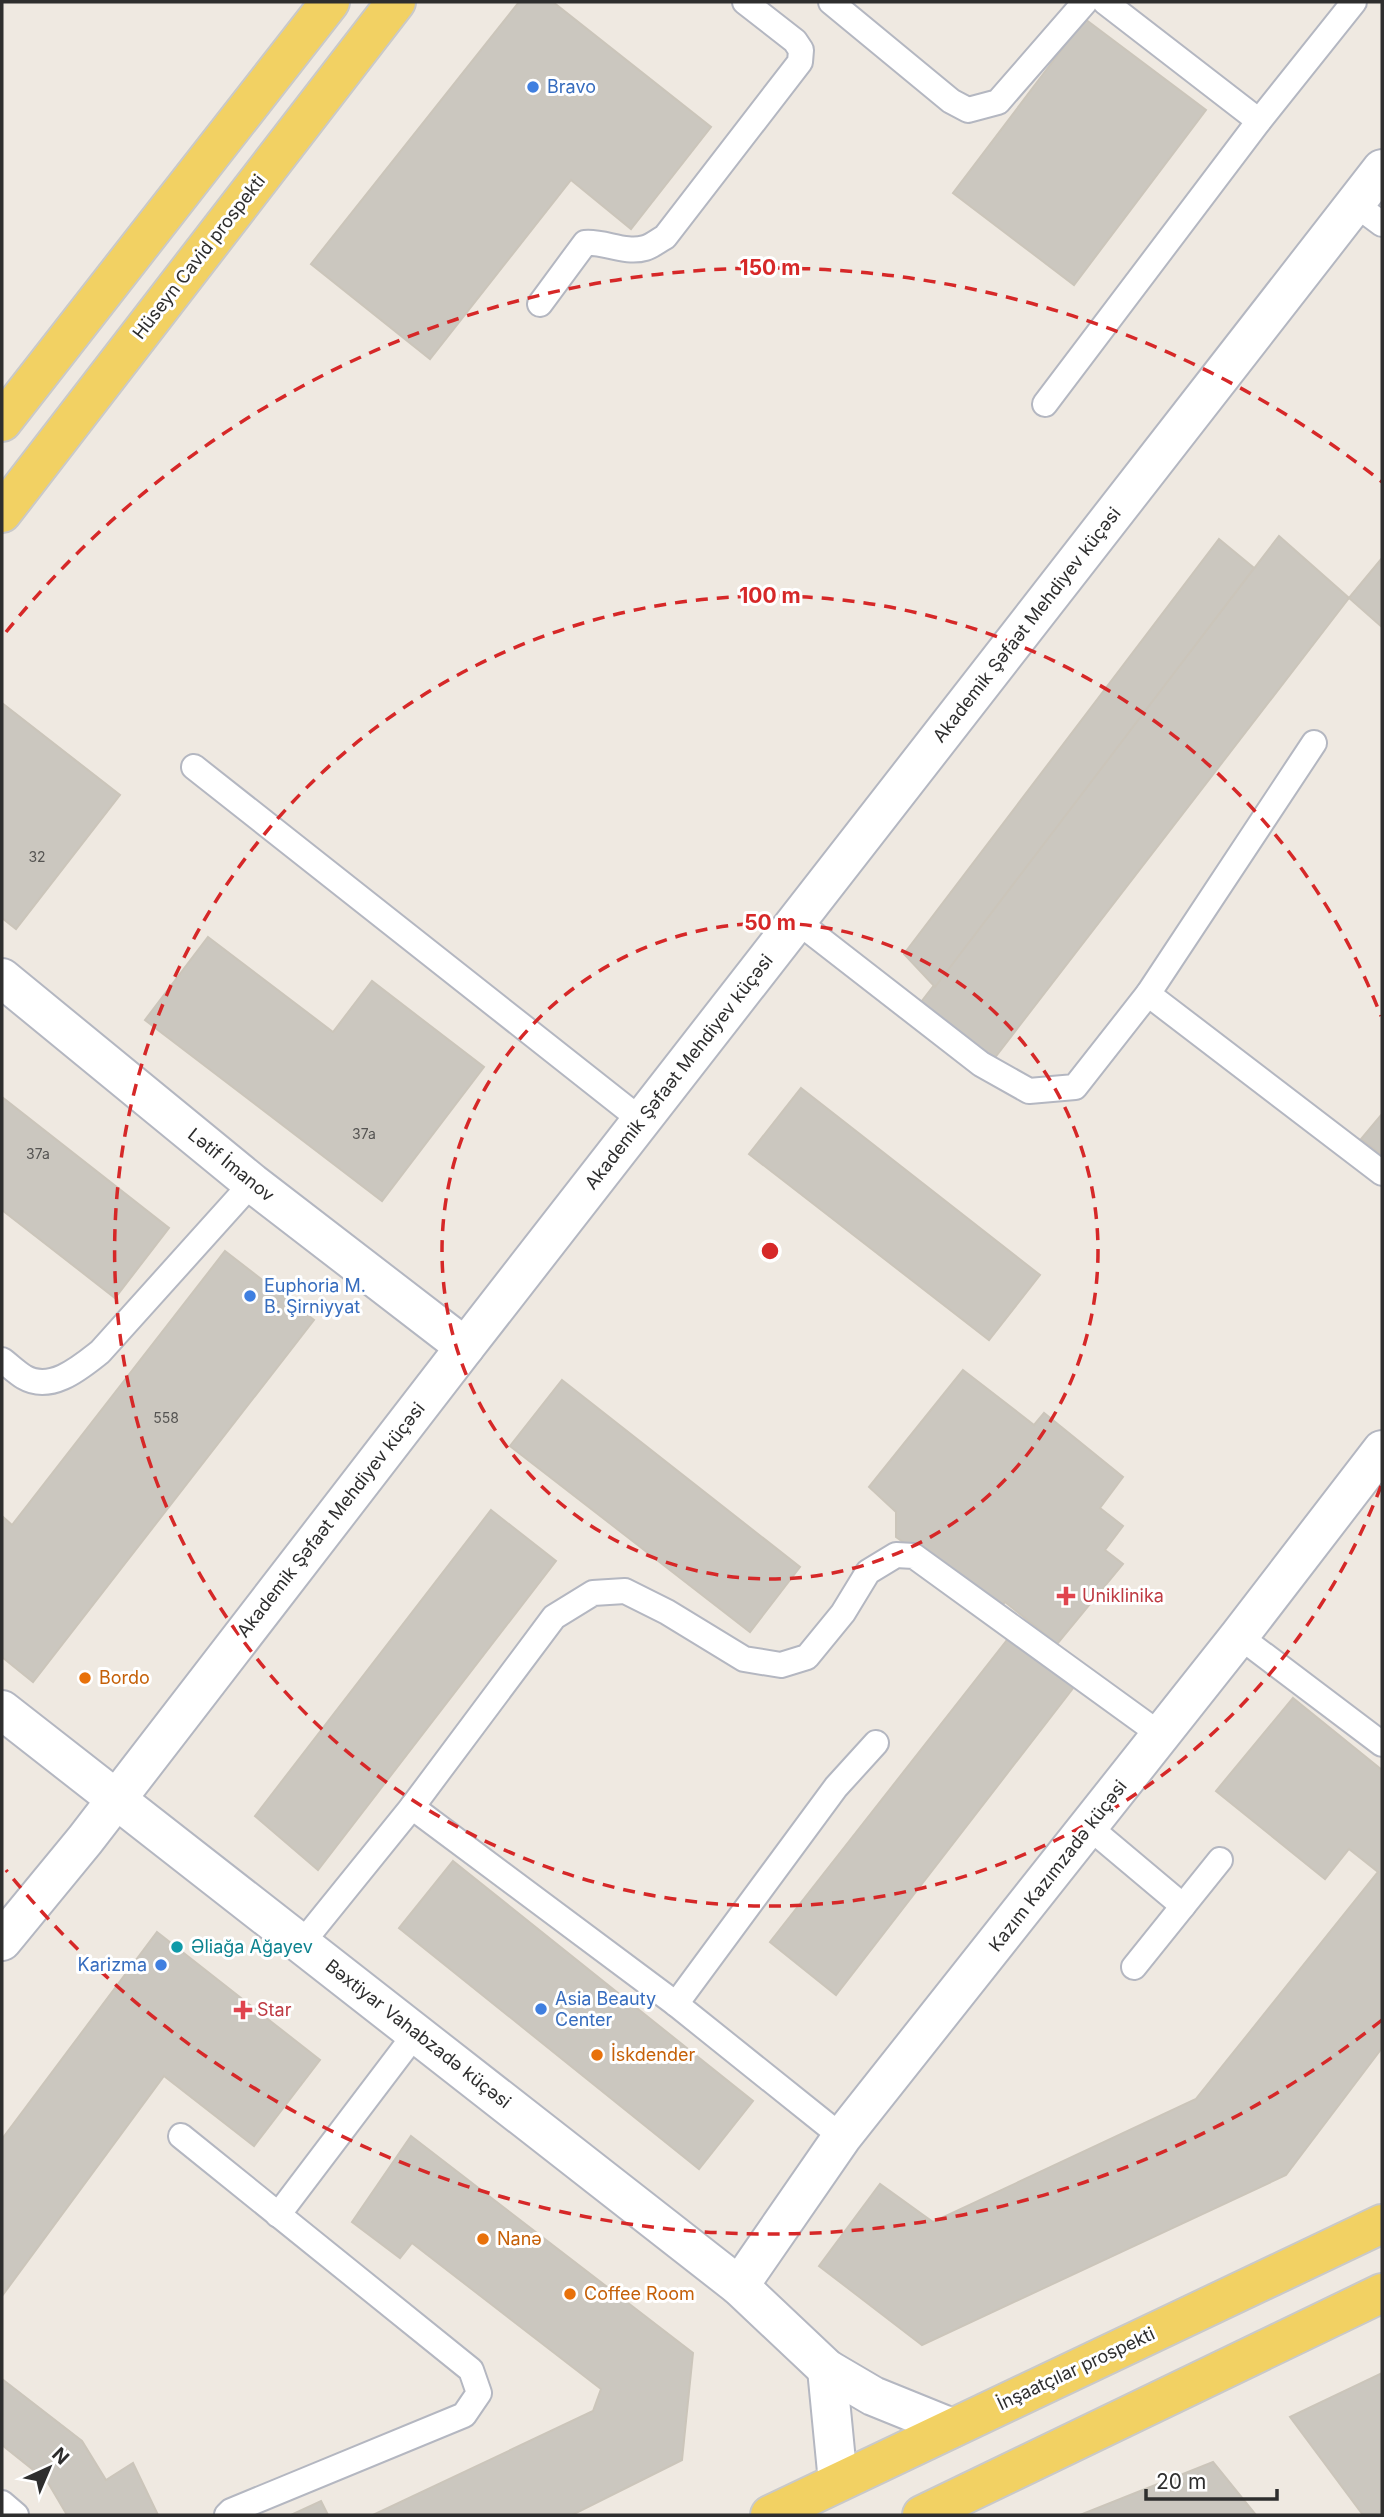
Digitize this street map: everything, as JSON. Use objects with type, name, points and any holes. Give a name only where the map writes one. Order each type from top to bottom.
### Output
[{"type":"main road","points":[[2,422],[330,2]]},
{"type":"main road","name":"Hüseyn Cavid prospekti","points":[[2,513],[396,2]]},
{"type":"main road","name":"İnşaatçılar prospekti","points":[[770,2515],[1382,2224]]},
{"type":"main road","points":[[922,2515],[1382,2293]]},
{"type":"street","name":"Akademik Şəfaət Mehdiyev küçəsi","points":[[2,1941],[116,1799],[797,921],[1369,214],[1382,169]]},
{"type":"street","name":"Lətif İmanov","points":[[2,978],[252,1183],[465,1347]]},
{"type":"street","name":"Kazım Kazımzadə küçəsi","points":[[739,2286],[842,2137],[1089,1827],[1382,1450]]},
{"type":"street","name":"Bəxtiyar Vahabzadə küçəsi","points":[[2,1710],[739,2286],[827,2369],[873,2396],[953,2428]]},
{"type":"street","points":[[827,2369],[838,2482]]},
{"type":"lane","points":[[540,304],[584,243],[597,242],[635,250],[647,248],[665,237],[800,62],[801,50],[795,41],[745,2]]},
{"type":"lane","points":[[831,2],[951,101],[968,110],[998,102],[1085,2]]},
{"type":"lane","points":[[1105,2],[1259,121]]},
{"type":"lane","points":[[1045,404],[1259,121],[1354,2]]},
{"type":"lane","points":[[797,921],[981,1065],[1029,1091],[1075,1087],[1148,994],[1314,743]]},
{"type":"lane","points":[[194,767],[641,1120]]},
{"type":"lane","points":[[1148,994],[1382,1173]]},
{"type":"lane","points":[[2,1360],[27,1379],[50,1381],[76,1372],[100,1352],[252,1183]]},
{"type":"lane","points":[[302,1943],[412,1807],[554,1617],[593,1593],[625,1591],[667,1612],[744,1659],[781,1665],[807,1657],[843,1612],[869,1572],[896,1555],[914,1556],[1161,1735]]},
{"type":"lane","points":[[1239,1636],[1382,1744]]},
{"type":"lane","points":[[676,2004],[836,1787],[876,1743]]},
{"type":"lane","points":[[412,1807],[676,2004],[842,2137]]},
{"type":"lane","points":[[1089,1827],[1183,1906]]},
{"type":"lane","points":[[1134,1967],[1220,1860]]},
{"type":"lane","points":[[278,2215],[416,2032]]},
{"type":"lane","points":[[181,2136],[471,2370],[480,2393],[464,2414],[231,2511],[227,2515]]},
{"type":"lane","points":[[2,2503],[16,2515]]},
{"type":"building","points":[[519,2],[553,2],[711,127],[631,229],[571,180],[430,359],[311,264]]},
{"type":"building","points":[[1085,19],[1206,110],[1074,285],[953,193]]},
{"type":"building","points":[[1279,536],[1349,598],[993,1060],[918,1006]]},
{"type":"building","points":[[1219,539],[1254,568],[935,987],[904,954]]},
{"type":"building","points":[[1382,558],[1382,627],[1349,598]]},
{"type":"building","points":[[2,703],[120,795],[16,929],[2,918]]},
{"type":"building","points":[[208,937],[333,1032],[372,981],[484,1067],[382,1201],[145,1020]]},
{"type":"building","points":[[801,1088],[1040,1275],[989,1340],[749,1154]]},
{"type":"building","points":[[2,1097],[169,1228],[115,1298],[2,1210]]},
{"type":"building","points":[[1382,1114],[1382,1155],[1361,1139]]},
{"type":"building","points":[[225,1251],[314,1320],[33,1682],[2,1657],[2,1516],[12,1525]]},
{"type":"building","points":[[963,1370],[1034,1425],[1044,1413],[1123,1477],[1100,1508],[1123,1526],[1105,1550],[1123,1564],[1057,1644],[1005,1602],[998,1610],[896,1537],[896,1512],[869,1487]]},
{"type":"building","points":[[562,1380],[800,1567],[750,1632],[510,1446]]},
{"type":"building","points":[[491,1510],[556,1561],[318,1870],[255,1816]]},
{"type":"building","points":[[1011,1635],[1074,1687],[836,1995],[770,1942]]},
{"type":"building","points":[[1293,1698],[1382,1770],[1382,2048],[1286,2175],[922,2345],[819,2266],[880,2184],[933,2222],[1196,2099],[1378,1872],[1349,1849],[1325,1879],[1216,1791]]},
{"type":"building","points":[[453,1861],[753,2101],[699,2169],[399,1928]]},
{"type":"building","points":[[157,1932],[320,2060],[254,2146],[164,2076],[2,2296],[2,2139]]},
{"type":"building","points":[[411,2136],[693,2353],[682,2460],[572,2515],[373,2515],[593,2411],[601,2389],[412,2243],[400,2258],[352,2222]]},
{"type":"building","points":[[1382,2373],[1382,2515],[1363,2515],[1290,2417]]},
{"type":"building","points":[[2,2379],[82,2441],[106,2480],[133,2463],[158,2515],[67,2515],[47,2481],[2,2445]]},
{"type":"building","points":[[1213,2462],[1256,2515],[1080,2515]]},
{"type":"building","points":[[321,2501],[328,2515],[291,2515]]},
{"type":"place","name":"Bravo","points":[[533,87]]},
{"type":"place","name":"Euphoria M. B. Şirniyyat","points":[[250,1296]]},
{"type":"place","name":"Uniklinika","points":[[1066,1596]]},
{"type":"place","name":"Bordo","points":[[85,1678]]},
{"type":"place","name":"Əliağa Ağayev","points":[[177,1947]]},
{"type":"place","name":"Karizma","points":[[161,1965]]},
{"type":"place","name":"Asia Beauty Center","points":[[541,2009]]},
{"type":"place","name":"Star","points":[[243,2010]]},
{"type":"place","name":"İskdender","points":[[597,2055]]},
{"type":"place","name":"Nanə","points":[[483,2239]]},
{"type":"place","name":"Coffee Room","points":[[570,2294]]}]
